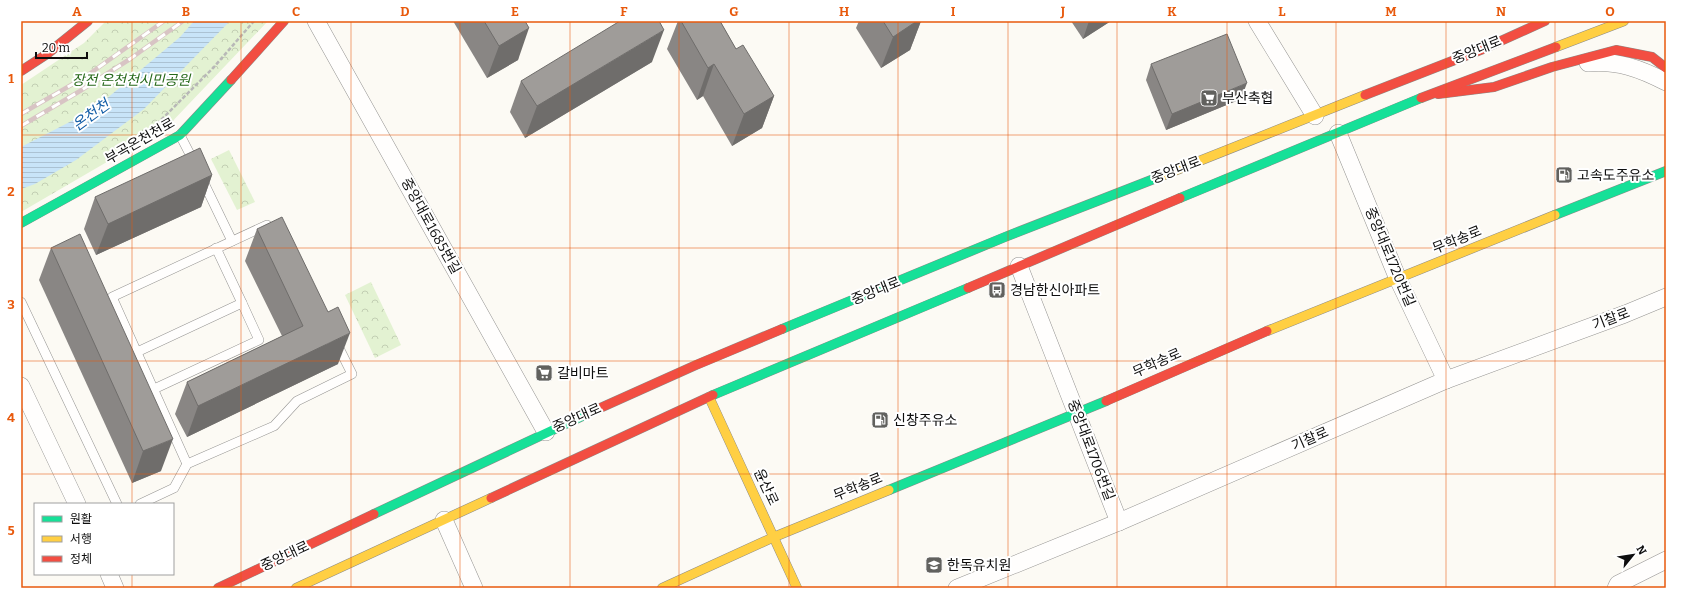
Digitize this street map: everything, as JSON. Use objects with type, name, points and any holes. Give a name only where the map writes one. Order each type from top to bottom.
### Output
[{"type":"main road","points":[[21,71],[47,54],[88,21]]},
{"type":"main road","name":"부곡온천천로","points":[[21,223],[180,136],[204,112],[284,21]]},
{"type":"main road","name":"중앙대로","points":[[218,588],[546,432],[696,365],[998,240],[1483,49],[1545,21]]},
{"type":"main road","name":"중앙대로","points":[[296,588],[709,397],[1338,133],[1375,116],[1438,94],[1624,21]]},
{"type":"main road","points":[[1438,94],[1494,87],[1552,67],[1616,50],[1652,58],[1666,68]]},
{"type":"main road","name":"무학송로","points":[[662,588],[774,537],[1077,414],[1255,336],[1666,170]]},
{"type":"main road","name":"윤산로","points":[[709,397],[797,588]]},
{"type":"street","name":"중앙대로1685번길","points":[[316,21],[546,432]]},
{"type":"street","points":[[1257,21],[1315,116]]},
{"type":"street","points":[[1552,67],[1603,61],[1641,69],[1666,82]]},
{"type":"street","name":"중앙대로1720번길","points":[[1338,133],[1398,279],[1446,380]]},
{"type":"street","name":"중앙대로1706번길","points":[[1019,266],[1119,522]]},
{"type":"street","name":"기찰로","points":[[957,588],[1119,522],[1446,380],[1625,314],[1666,297]]},
{"type":"street","points":[[21,386],[77,503]]},
{"type":"street","points":[[444,520],[474,588]]},
{"type":"street","points":[[1616,588],[1618,584],[1666,560]]},
{"type":"street","points":[[109,575],[115,588]]},
{"type":"lane","points":[[180,136],[232,241]]},
{"type":"lane","points":[[187,464],[112,297],[278,220]]},
{"type":"lane","points":[[154,389],[259,340],[216,248]]},
{"type":"lane","points":[[21,302],[117,503]]},
{"type":"lane","points":[[137,352],[242,303]]},
{"type":"lane","points":[[142,503],[174,488],[187,464],[274,426],[297,401],[352,374],[331,332]]},
{"type":"path","points":[[154,128],[214,67],[254,21]]},
{"type":"green space","name":"장전 온천천시민공원","points":[[106,21],[268,21],[167,127],[21,212],[21,85],[84,43]]},
{"type":"green space","points":[[229,150],[255,202],[237,210],[211,159]]},
{"type":"green space","points":[[371,282],[401,345],[375,358],[345,295]]},
{"type":"water","name":"온천천","points":[[194,21],[230,21],[144,109],[76,160],[35,184],[21,189],[21,147],[93,110],[180,37]]},
{"type":"building","points":[[484,21],[525,21],[529,28],[499,46]]},
{"type":"building","points":[[620,21],[659,21],[664,30],[537,106],[521,81]]},
{"type":"building","points":[[681,21],[720,21],[736,49],[743,45],[774,96],[744,114],[714,64],[708,68]]},
{"type":"building","points":[[883,21],[917,21],[893,37]]},
{"type":"building","points":[[1227,34],[1247,83],[1172,114],[1151,64]]},
{"type":"building","points":[[200,148],[212,175],[108,224],[95,197]]},
{"type":"building","points":[[282,217],[328,312],[338,307],[350,333],[198,406],[187,382],[303,326],[257,229]]},
{"type":"building","points":[[80,234],[173,439],[143,451],[51,248]]},
{"type":"railway","points":[[21,114],[85,77],[164,21]]},
{"type":"railway","points":[[21,126],[130,59],[183,21]]},
{"type":"traffic: fast","points":[[21,223],[180,135],[231,80]]},
{"type":"traffic: fast","points":[[1180,198],[1421,98]]},
{"type":"traffic: fast","points":[[1555,215],[1666,171]]},
{"type":"traffic: fast","points":[[782,329],[1005,237],[1159,177]]},
{"type":"traffic: fast","points":[[713,395],[968,288]]},
{"type":"traffic: fast","points":[[889,490],[1106,401]]},
{"type":"traffic: fast","points":[[374,514],[589,413]]},
{"type":"traffic: slow","points":[[1556,47],[1624,21]]},
{"type":"traffic: slow","points":[[1159,177],[1365,95]]},
{"type":"traffic: slow","points":[[1267,331],[1555,215]]},
{"type":"traffic: slow","points":[[709,397],[797,588]]},
{"type":"traffic: slow","points":[[662,588],[774,537],[889,490]]},
{"type":"traffic: slow","points":[[296,588],[491,498]]},
{"type":"traffic: jam","points":[[21,71],[47,54],[88,21]]},
{"type":"traffic: jam","points":[[231,80],[284,21]]},
{"type":"traffic: jam","points":[[1365,95],[1483,49],[1545,21]]},
{"type":"traffic: jam","points":[[1421,98],[1556,47]]},
{"type":"traffic: jam","points":[[1438,94],[1494,87],[1552,67],[1616,50],[1652,57],[1666,68]]},
{"type":"traffic: jam","points":[[968,288],[1180,198]]},
{"type":"traffic: jam","points":[[589,413],[696,365],[782,329]]},
{"type":"traffic: jam","points":[[1106,401],[1267,331]]},
{"type":"traffic: jam","points":[[491,498],[713,395]]},
{"type":"traffic: jam","points":[[218,588],[374,514]]},
{"type":"place","name":"부산축협","points":[[1209,98]]},
{"type":"place","name":"고속도주유소","points":[[1564,175]]},
{"type":"place","name":"경남한신아파트","points":[[997,290]]},
{"type":"place","name":"갈비마트","points":[[544,373]]},
{"type":"place","name":"신창주유소","points":[[880,420]]},
{"type":"place","name":"한독유치원","points":[[934,565]]}]
